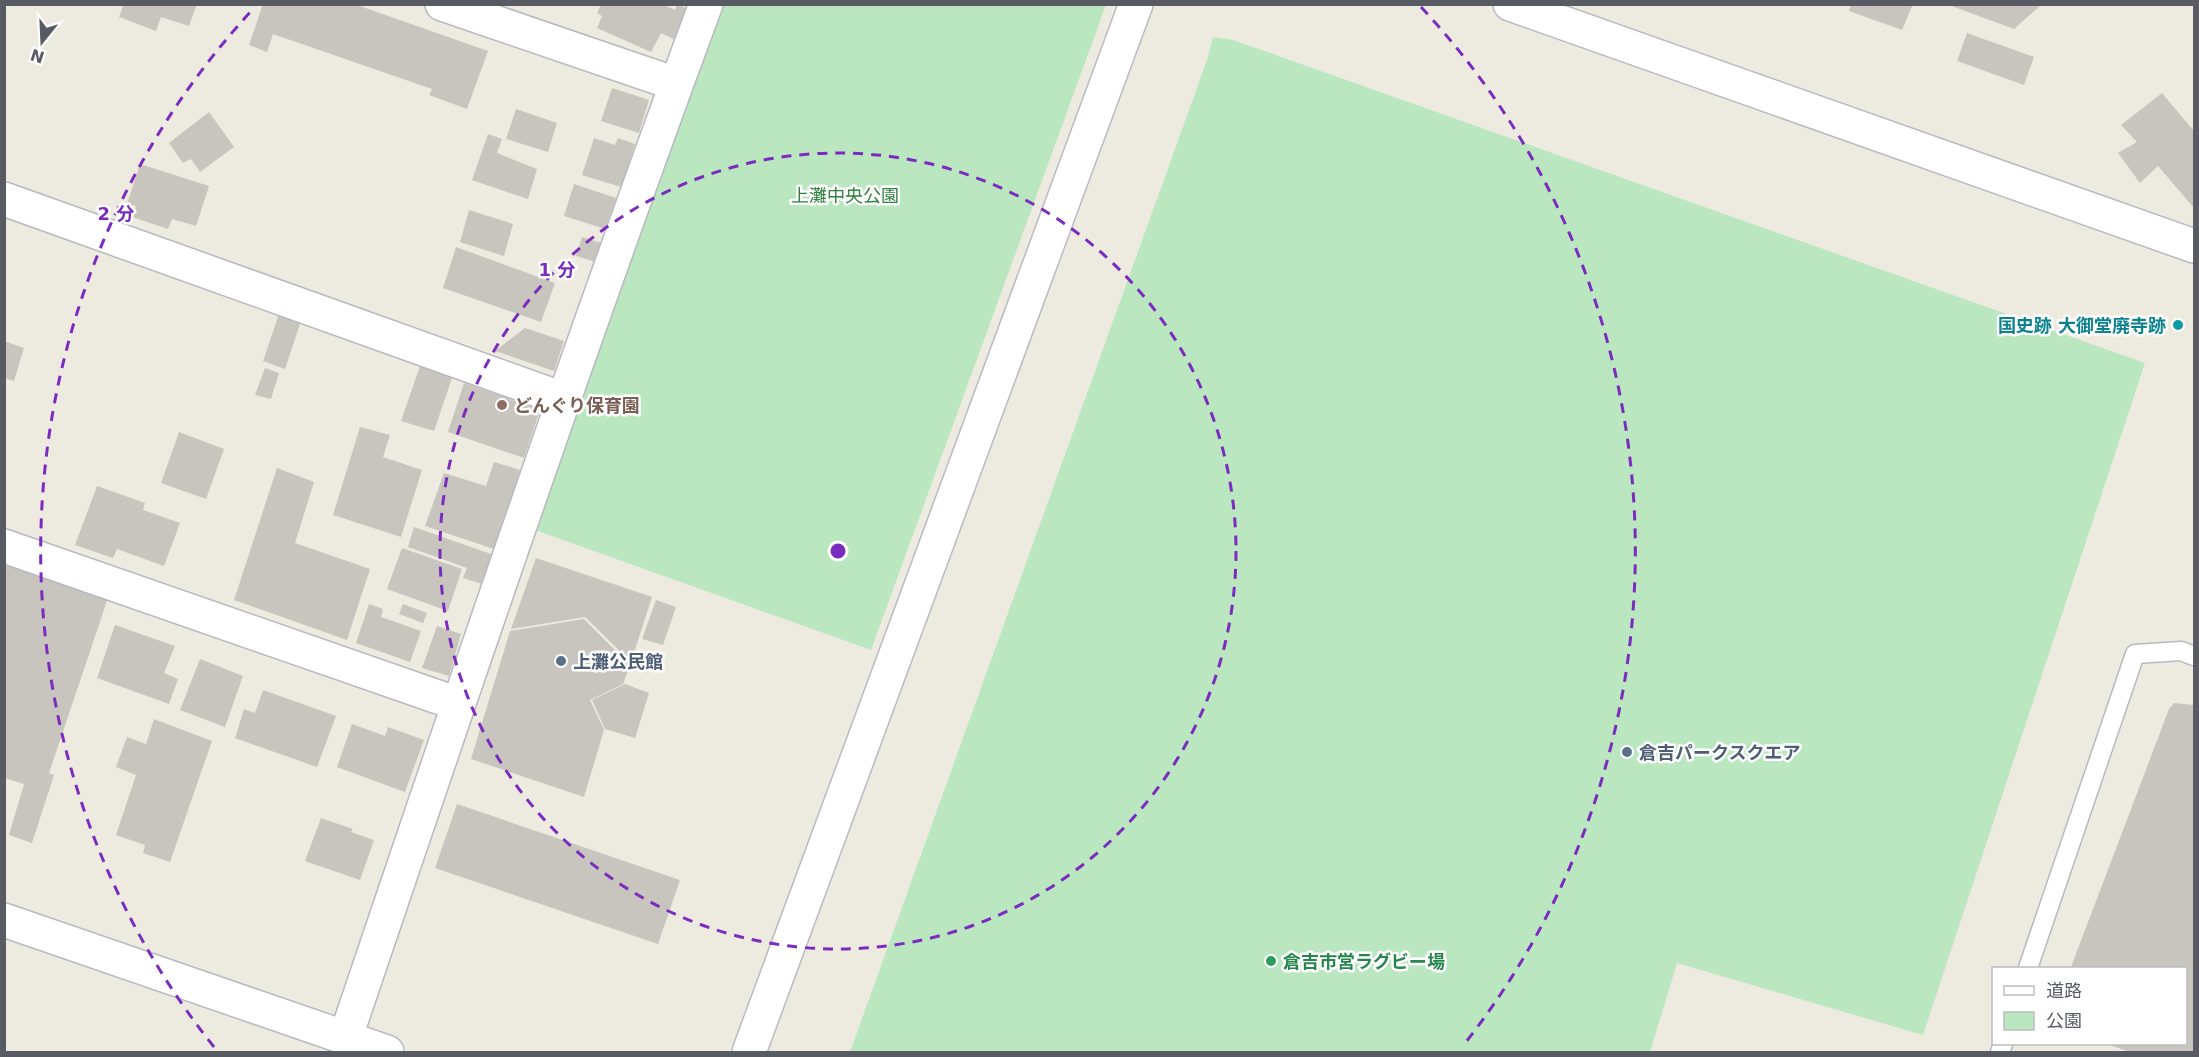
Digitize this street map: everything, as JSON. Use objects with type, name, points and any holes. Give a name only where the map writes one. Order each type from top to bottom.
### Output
[{"type":"street","points":[[442,4],[676,84]]},
{"type":"street","points":[[345,1039],[563,399],[706,4]]},
{"type":"street","points":[[749,1053],[1136,4]]},
{"type":"street","points":[[1510,4],[2194,246]]},
{"type":"street","points":[[4,199],[563,399]]},
{"type":"street","points":[[4,546],[458,704]]},
{"type":"street","points":[[4,920],[387,1053]]},
{"type":"lane","points":[[2029,967],[2135,654],[2181,651],[2194,656]]},
{"type":"green space","name":"上灘中央公園","points":[[720,5],[1106,5],[871,650],[535,530]]},
{"type":"green space","points":[[1213,37],[1233,40],[2145,363],[1923,1035],[1677,963],[1650,1052],[850,1052],[1207,60]]},
{"type":"building","points":[[124,4],[197,4],[189,26],[161,17],[156,31],[119,17]]},
{"type":"building","points":[[263,4],[354,4],[488,51],[467,109],[429,95],[432,89],[273,34],[267,52],[249,45]]},
{"type":"building","points":[[601,4],[661,4],[675,10],[677,5],[690,9],[677,41],[661,33],[651,52],[597,28],[602,16],[597,13]]},
{"type":"building","points":[[1851,4],[1913,4],[1902,30],[1849,11]]},
{"type":"building","points":[[1949,5],[2039,5],[2040,6],[2014,29]]},
{"type":"building","points":[[1967,33],[2034,57],[2024,85],[1957,61]]},
{"type":"building","points":[[612,88],[649,100],[639,133],[601,121]]},
{"type":"building","points":[[2162,93],[2194,131],[2194,208],[2158,166],[2140,183],[2118,153],[2137,142],[2121,125]]},
{"type":"building","points":[[516,109],[557,123],[548,152],[506,139]]},
{"type":"building","points":[[209,112],[234,147],[200,172],[191,159],[183,163],[169,143]]},
{"type":"building","points":[[488,134],[502,139],[497,153],[537,169],[528,199],[472,180]]},
{"type":"building","points":[[594,138],[615,145],[618,138],[635,144],[621,187],[582,175]]},
{"type":"building","points":[[140,164],[209,186],[196,226],[172,219],[168,229],[132,217],[136,206],[127,204]]},
{"type":"building","points":[[574,184],[616,198],[605,229],[564,216]]},
{"type":"building","points":[[469,210],[513,224],[504,256],[460,242]]},
{"type":"building","points":[[582,237],[605,244],[599,263],[576,256]]},
{"type":"building","points":[[456,247],[555,283],[541,322],[443,288]]},
{"type":"building","points":[[279,314],[301,321],[285,369],[263,361]]},
{"type":"building","points":[[525,328],[564,341],[554,371],[495,351]]},
{"type":"building","points":[[4,341],[24,348],[14,381],[4,378]]},
{"type":"building","points":[[421,363],[453,375],[434,431],[401,421]]},
{"type":"building","points":[[265,368],[279,373],[271,399],[255,395]]},
{"type":"building","points":[[464,383],[540,410],[524,458],[448,432]]},
{"type":"building","points":[[360,427],[390,435],[383,457],[422,470],[401,537],[333,515]]},
{"type":"building","points":[[179,432],[224,449],[206,499],[161,483]]},
{"type":"building","points":[[494,462],[520,470],[494,549],[425,526],[444,473],[486,486]]},
{"type":"building","points":[[277,468],[314,482],[295,543],[370,569],[347,640],[234,600]]},
{"type":"building","points":[[97,486],[145,503],[143,510],[180,523],[164,566],[117,549],[113,558],[75,545]]},
{"type":"building","points":[[414,527],[491,554],[482,584],[463,578],[467,568],[408,547]]},
{"type":"building","points":[[402,548],[462,569],[448,611],[387,589]]},
{"type":"building","points":[[536,558],[652,597],[631,662],[585,617],[511,629]]},
{"type":"building","points":[[4,563],[108,598],[49,773],[54,775],[32,843],[9,835],[24,784],[4,778]]},
{"type":"building","points":[[656,600],[676,607],[663,645],[642,639]]},
{"type":"building","points":[[369,604],[383,609],[381,617],[421,631],[410,662],[356,643]]},
{"type":"building","points":[[403,604],[427,613],[423,623],[399,614]]},
{"type":"building","points":[[584,619],[630,665],[623,684],[590,700],[604,730],[584,797],[471,759],[510,631]]},
{"type":"building","points":[[115,625],[175,646],[164,673],[178,679],[169,704],[97,678]]},
{"type":"building","points":[[437,626],[461,634],[449,676],[422,668]]},
{"type":"building","points":[[200,659],[243,676],[225,727],[180,710]]},
{"type":"building","points":[[625,684],[649,693],[635,738],[605,729],[592,700]]},
{"type":"building","points":[[263,690],[336,716],[317,767],[235,738],[244,709],[255,713]]},
{"type":"building","points":[[2174,703],[2194,705],[2194,1052],[2131,1052],[2109,1045],[2187,1045],[2187,967],[2071,967],[2169,709]]},
{"type":"building","points":[[154,719],[212,741],[170,862],[143,853],[145,845],[116,835],[136,775],[116,767],[127,737],[146,744]]},
{"type":"building","points":[[352,724],[385,736],[388,727],[424,740],[405,792],[337,767]]},
{"type":"building","points":[[457,804],[680,880],[658,944],[435,868]]},
{"type":"building","points":[[321,818],[353,829],[351,832],[374,840],[360,880],[305,861]]},
{"type":"place","name":"国史跡 大御堂廃寺跡","points":[[2178,325]]},
{"type":"place","name":"どんぐり保育園","points":[[502,405]]},
{"type":"place","name":"上灘公民館","points":[[561,661]]},
{"type":"place","name":"倉吉パークスクエア","points":[[1627,752]]},
{"type":"place","name":"倉吉市営ラグビー場","points":[[1271,961]]}]
